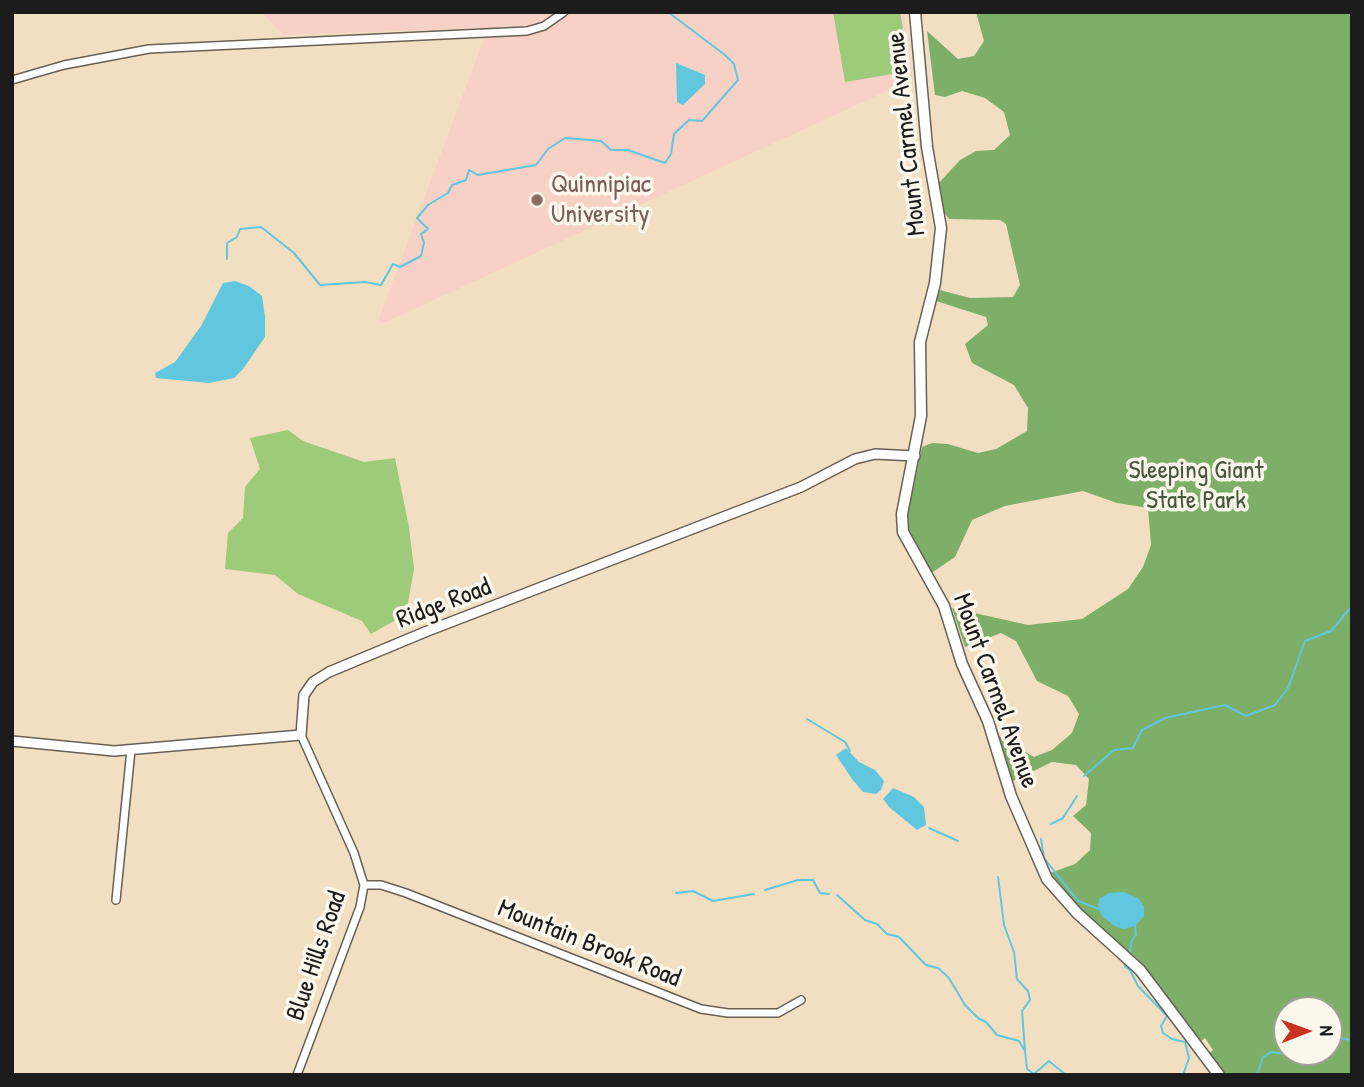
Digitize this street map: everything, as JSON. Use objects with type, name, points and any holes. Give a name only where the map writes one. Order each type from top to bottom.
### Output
[{"type":"main road","name":"Mount Carmel Avenue","points":[[915,12],[927,147],[941,219],[937,276],[919,351],[921,416],[902,514],[903,532],[944,606],[962,664],[988,720],[1011,796],[1041,867],[1065,902],[1140,970],[1219,1075]]},
{"type":"street","points":[[12,80],[64,65],[149,49],[186,50],[260,43],[527,31],[544,26],[564,12]]},
{"type":"street","name":"Ridge Road","points":[[301,735],[304,695],[313,682],[329,672],[801,487],[855,459],[875,454],[915,456]]},
{"type":"street","points":[[12,741],[85,749],[131,750],[301,735]]},
{"type":"street","name":"Blue Hills Road","points":[[297,1075],[360,907],[364,885],[354,853],[301,735]]},
{"type":"street","points":[[116,900],[131,750]]},
{"type":"street","name":"Mountain Brook Road","points":[[364,885],[381,885],[406,893],[696,1008],[778,1013],[801,1000]]},
{"type":"shaded area","name":"Quinnipiac University","points":[[262,12],[904,12],[913,79],[384,323],[378,321],[488,28],[283,35]]},
{"type":"green space","points":[[833,12],[900,12],[910,71],[845,82]]},
{"type":"green space","name":"Sleeping Giant State Park","points":[[976,12],[1352,12],[1352,1075],[1224,1075],[1208,1054],[1213,1050],[1205,1038],[1200,1042],[1148,972],[1063,893],[1050,873],[1075,864],[1090,850],[1091,833],[1073,816],[1086,805],[1089,779],[1076,765],[1052,762],[1011,782],[999,736],[1034,757],[1052,750],[1072,733],[1079,714],[1068,696],[1037,681],[1016,641],[1001,633],[965,647],[952,608],[1028,625],[1082,619],[1128,589],[1143,567],[1151,545],[1148,508],[1117,503],[1083,491],[1005,506],[972,520],[955,557],[930,574],[905,527],[922,447],[932,443],[948,444],[978,453],[996,449],[1027,431],[1028,408],[1014,385],[972,363],[965,344],[988,325],[986,317],[936,301],[940,290],[970,298],[1013,297],[1020,285],[1006,224],[1000,220],[949,219],[944,212],[938,184],[960,160],[976,151],[994,150],[1010,135],[1004,112],[985,98],[962,91],[945,97],[935,95],[927,31],[958,59],[974,56],[984,41]]},
{"type":"green space","points":[[288,430],[303,441],[364,462],[395,458],[409,527],[414,569],[406,614],[371,634],[362,621],[298,594],[275,575],[225,569],[228,533],[243,518],[245,487],[260,469],[250,438]]},
{"type":"water","points":[[676,63],[705,75],[705,84],[683,105],[677,102]]},
{"type":"water","points":[[235,281],[249,286],[262,296],[265,317],[265,337],[243,369],[234,378],[209,383],[156,378],[155,373],[175,362],[201,326],[223,283]]},
{"type":"water","points":[[846,748],[859,762],[875,770],[884,781],[881,790],[876,794],[863,792],[836,755]]},
{"type":"water","points":[[893,788],[914,797],[924,807],[926,825],[917,830],[889,807],[883,799]]},
{"type":"water","points":[[1124,892],[1138,898],[1144,906],[1144,916],[1136,925],[1125,929],[1116,927],[1102,916],[1098,908],[1099,899],[1109,893]]},
{"type":"waterway","points":[[227,259],[227,243],[237,237],[240,229],[261,227],[294,253],[320,285],[365,282],[381,285],[393,264],[400,267],[421,256],[424,243],[421,234],[428,229],[417,218],[428,205],[448,193],[452,185],[466,180],[469,170],[478,175],[536,165],[548,149],[565,138],[601,141],[611,150],[628,150],[665,163],[671,154],[674,134],[689,120],[702,121],[738,80],[734,64],[725,55],[668,12]]},
{"type":"waterway","points":[[1084,776],[1114,750],[1133,748],[1142,730],[1165,718],[1225,705],[1246,716],[1275,705],[1288,688],[1305,641],[1331,631],[1352,606]]},
{"type":"waterway","points":[[807,719],[845,742],[850,751]]},
{"type":"waterway","points":[[1051,824],[1063,818],[1077,796]]},
{"type":"waterway","points":[[929,828],[958,841]]},
{"type":"waterway","points":[[1041,839],[1044,858],[1078,901],[1099,909]]},
{"type":"waterway","points":[[998,877],[1004,925],[1014,952],[1017,979],[1028,991],[1030,1000],[1022,1011],[1025,1050]]},
{"type":"waterway","points":[[765,890],[798,880],[813,880],[820,893],[829,894]]},
{"type":"waterway","points":[[676,893],[693,891],[713,901],[754,894]]},
{"type":"waterway","points":[[837,895],[865,920],[877,924],[887,934],[899,937],[926,965],[938,968],[949,978],[965,1005],[997,1035],[1019,1041],[1025,1051],[1027,1069],[1034,1074],[1049,1061],[1066,1075]]},
{"type":"waterway","points":[[1130,953],[1131,942],[1136,935],[1135,924]]},
{"type":"waterway","points":[[1124,961],[1138,986],[1167,1016],[1161,1026],[1163,1033],[1172,1039],[1185,1042],[1189,1058],[1183,1075]]},
{"type":"waterway","points":[[1343,1038],[1352,1040]]},
{"type":"waterway","points":[[1257,1075],[1263,1057],[1273,1052]]},
{"type":"place","name":"Quinnipiac University","points":[[537,200]]}]
